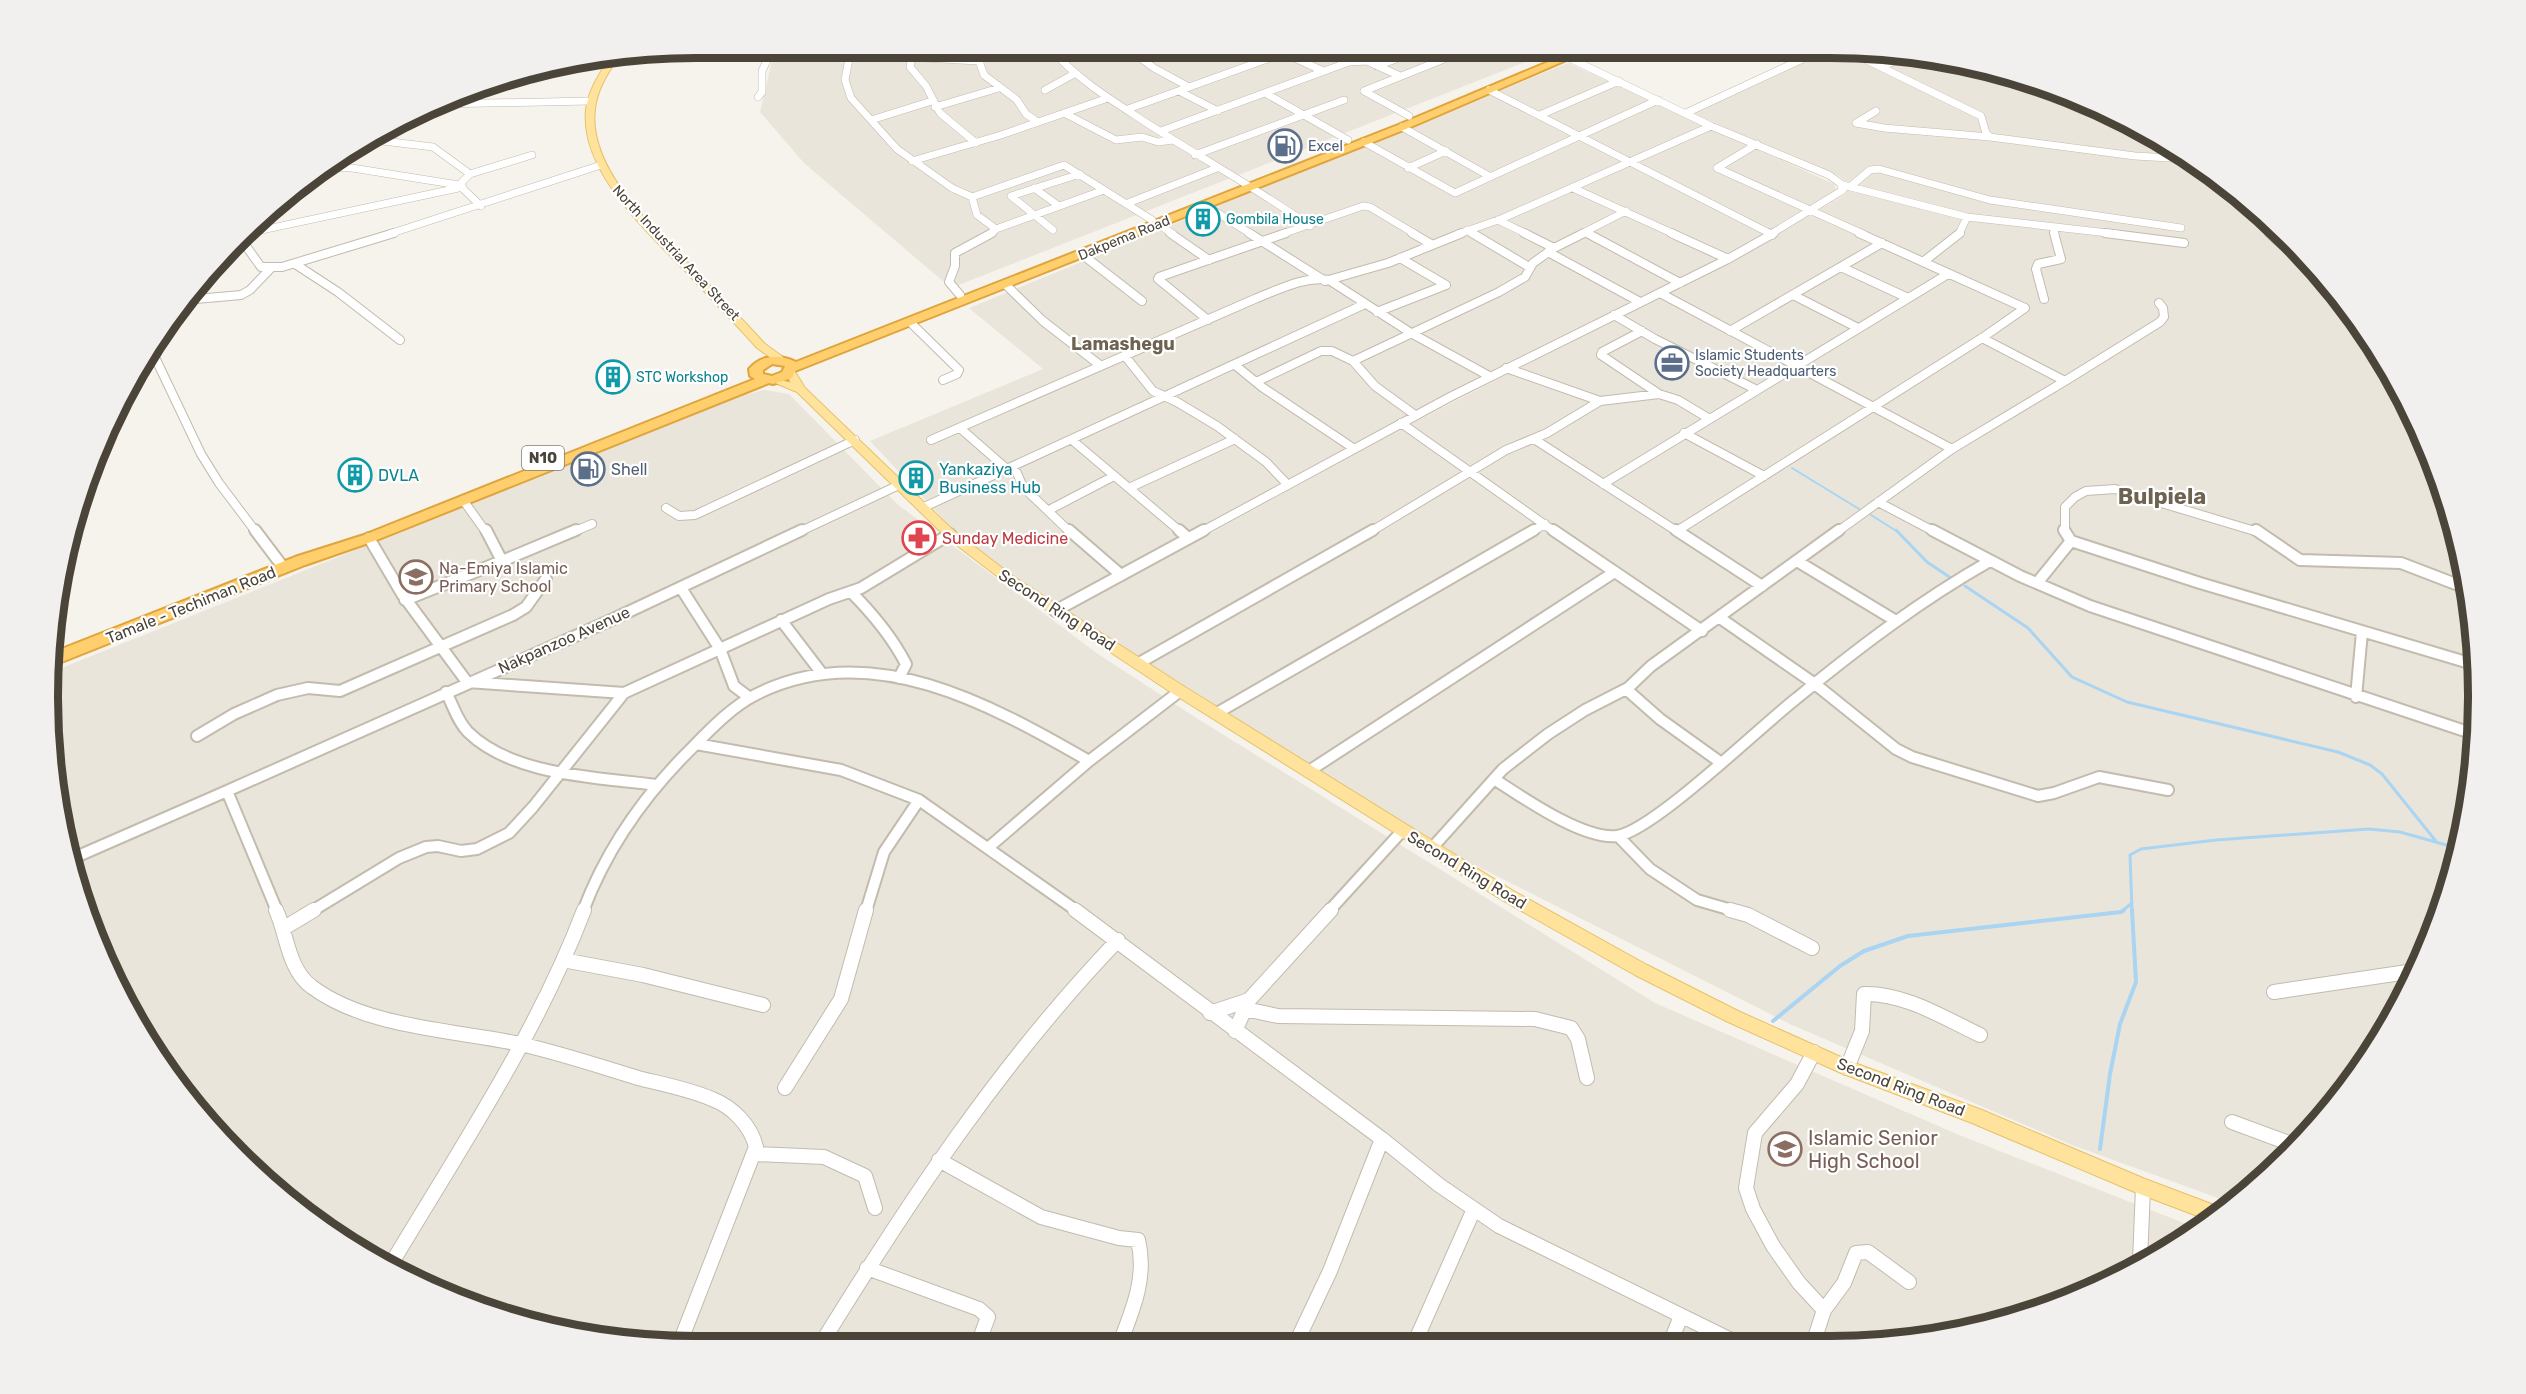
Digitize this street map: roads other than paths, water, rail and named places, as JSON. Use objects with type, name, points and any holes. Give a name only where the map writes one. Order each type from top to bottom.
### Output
[{"type":"highway","name":"Dakpema Road","points":[[787,365],[910,322],[1083,255],[1155,222],[1205,205],[1348,140],[1549,58]]},
{"type":"highway","name":"Dakpema Road","points":[[787,365],[960,295],[1402,127],[1489,90],[1551,58]]},
{"type":"highway","name":"N10","points":[[763,374],[783,377],[787,365]]},
{"type":"highway","name":"N10","points":[[332,549],[348,540],[787,365]]},
{"type":"highway","name":"N10","points":[[332,549],[369,538],[463,500],[516,474]]},
{"type":"highway","name":"Tamale - Techiman Road","points":[[60,657],[332,549]]},
{"type":"main road","points":[[590,101],[596,84],[609,65]]},
{"type":"main road","name":"North Industrial Area Street","points":[[590,101],[594,140],[601,165],[616,189],[761,346],[787,365]]},
{"type":"main road","points":[[761,346],[763,374]]},
{"type":"main road","name":"Second Ring Road","points":[[787,365],[801,390],[855,440],[922,508],[978,557],[1055,611],[1180,691],[1507,895],[1641,970],[1732,1016],[1847,1068],[1976,1116],[2143,1187],[2208,1211]]},
{"type":"main road","name":"Second Ring Road","points":[[763,374],[801,390]]},
{"type":"street","points":[[758,97],[762,92],[763,68],[768,58]]},
{"type":"street","points":[[846,58],[844,65],[846,89],[882,134],[912,161],[952,188],[972,197],[1064,165],[1128,202],[1209,260]]},
{"type":"street","points":[[913,58],[910,68],[926,86],[934,104],[976,143]]},
{"type":"street","points":[[930,58],[977,61],[984,75],[1017,100],[1026,114],[1038,122]]},
{"type":"street","points":[[1059,58],[1074,74],[1108,98],[1195,155],[1249,185],[1310,226]]},
{"type":"street","points":[[1141,58],[1154,68],[1189,87]]},
{"type":"street","points":[[1128,109],[1267,58]]},
{"type":"street","points":[[1302,58],[1323,71]]},
{"type":"street","points":[[1377,66],[1399,58]]},
{"type":"street","points":[[1409,116],[1364,91],[1446,58]]},
{"type":"street","points":[[1575,58],[1711,126],[1829,175],[1847,185],[1945,213],[1967,217],[1991,218],[2184,243]]},
{"type":"street","points":[[1790,58],[1797,61]]},
{"type":"street","points":[[1686,113],[1804,58]]},
{"type":"street","points":[[1161,131],[1359,60],[1400,76]]},
{"type":"street","points":[[1866,60],[1981,116],[1986,133],[1990,136]]},
{"type":"street","points":[[1881,67],[1893,62]]},
{"type":"street","points":[[1045,90],[1074,74]]},
{"type":"street","points":[[1540,115],[1619,81]]},
{"type":"street","points":[[871,120],[999,88]]},
{"type":"street","points":[[1489,90],[1772,235]]},
{"type":"street","points":[[1179,91],[1218,111]]},
{"type":"street","points":[[1265,93],[1348,140]]},
{"type":"street","points":[[912,161],[976,143],[1108,98]]},
{"type":"street","points":[[1195,155],[1344,100]]},
{"type":"street","points":[[1364,142],[1455,193],[1658,100]]},
{"type":"street","points":[[462,104],[590,101]]},
{"type":"street","points":[[1876,111],[1856,123],[1884,128],[1990,136],[2135,156],[2171,158]]},
{"type":"street","points":[[1064,113],[1116,140],[1142,137],[1158,142],[1173,140]]},
{"type":"street","points":[[1205,205],[1325,281],[1352,275],[1498,220],[1711,126]]},
{"type":"street","points":[[1402,127],[1489,176]]},
{"type":"street","points":[[383,141],[433,147],[470,174]]},
{"type":"street","points":[[1677,531],[1982,338],[2025,308],[1717,168],[1757,144]]},
{"type":"street","points":[[1408,168],[1446,151]]},
{"type":"street","points":[[263,230],[461,186],[470,174],[532,155]]},
{"type":"street","points":[[246,246],[261,267],[271,268],[295,264],[481,206],[601,165]]},
{"type":"street","points":[[340,167],[461,186],[481,206]]},
{"type":"street","points":[[1128,202],[1217,168]]},
{"type":"street","points":[[1055,611],[1489,376],[1728,259],[1812,211],[1870,170],[1876,169],[1990,200],[2181,228]]},
{"type":"street","points":[[1042,173],[1056,181]]},
{"type":"street","points":[[1053,230],[1011,196],[1080,174]]},
{"type":"street","points":[[1034,188],[1059,206]]},
{"type":"street","points":[[1573,188],[1728,259]]},
{"type":"street","points":[[960,295],[949,282],[955,266],[955,253],[985,238],[996,229],[1104,190]]},
{"type":"street","points":[[972,197],[977,215],[996,229]]},
{"type":"street","points":[[1990,200],[1991,218]]},
{"type":"street","points":[[1208,320],[1158,279],[1161,275],[1367,206],[1431,244]]},
{"type":"street","points":[[1353,361],[1499,292],[1525,277],[1529,267],[1551,250],[1626,211]]},
{"type":"street","points":[[1923,262],[1954,238],[1964,227],[1967,217]]},
{"type":"street","points":[[1498,220],[1640,302]]},
{"type":"street","points":[[2044,299],[2036,269],[2038,264],[2061,259],[2054,227]]},
{"type":"street","points":[[1467,230],[1529,267]]},
{"type":"street","points":[[1587,233],[1680,283]]},
{"type":"street","points":[[1730,331],[1882,243]]},
{"type":"street","points":[[1083,255],[1142,301]]},
{"type":"street","points":[[1377,312],[1446,285],[1400,258]]},
{"type":"street","points":[[295,264],[338,292],[400,340]]},
{"type":"street","points":[[1841,267],[1908,298]]},
{"type":"street","points":[[198,299],[241,295],[255,286],[271,268]]},
{"type":"street","points":[[1603,484],[1755,389],[1948,274]]},
{"type":"street","points":[[931,440],[1208,320],[1305,280],[1317,278],[1329,280],[1411,333],[1489,376]]},
{"type":"street","points":[[1006,285],[1050,327],[1101,366]]},
{"type":"street","points":[[1660,293],[1952,449]]},
{"type":"street","points":[[1793,295],[1858,328]]},
{"type":"street","points":[[1432,848],[1503,769],[1548,734],[1585,710],[1626,689],[1651,666],[1952,449],[2160,322],[2164,317],[2163,308],[2159,303]]},
{"type":"street","points":[[922,508],[1365,304]]},
{"type":"street","points":[[1614,315],[1755,389]]},
{"type":"street","points":[[910,322],[959,370],[957,374],[943,380]]},
{"type":"street","points":[[1642,331],[1602,352],[1601,355],[1659,394],[1678,400],[1708,418]]},
{"type":"street","points":[[1982,338],[2065,381]]},
{"type":"street","points":[[1256,382],[1325,350],[1353,361],[1375,386],[1415,415]]},
{"type":"street","points":[[1125,356],[1153,391],[1167,397],[1235,439],[1266,462],[1287,484]]},
{"type":"street","points":[[155,360],[201,454],[219,483],[284,567]]},
{"type":"street","points":[[1235,365],[1256,382],[1353,448]]},
{"type":"street","points":[[1506,368],[1600,401]]},
{"type":"street","points":[[1139,663],[1506,450],[1534,439],[1600,401],[1659,394]]},
{"type":"street","points":[[1401,423],[1612,573],[1702,631]]},
{"type":"street","points":[[960,428],[1017,473],[1023,486],[1080,541],[1121,575]]},
{"type":"street","points":[[1684,433],[1764,476]]},
{"type":"street","points":[[1129,488],[1235,439]]},
{"type":"street","points":[[1534,439],[1762,586]]},
{"type":"street","points":[[666,508],[679,516],[695,515],[855,440]]},
{"type":"street","points":[[1072,440],[1188,538]]},
{"type":"street","points":[[1049,510],[1114,476]]},
{"type":"street","name":"Nakpanzoo Avenue","points":[[79,856],[289,765],[467,682],[681,588],[899,485]]},
{"type":"street","points":[[2457,585],[2402,563],[2300,560],[2254,529],[2115,489],[2086,491],[2075,497],[2065,507],[2064,530],[2071,541],[2466,662]]},
{"type":"street","points":[[463,500],[486,531],[502,561]]},
{"type":"street","points":[[1878,502],[1990,561],[2090,606],[2356,697],[2466,732]]},
{"type":"street","points":[[405,600],[592,524]]},
{"type":"street","points":[[1217,713],[1545,524]]},
{"type":"street","points":[[284,928],[399,858],[426,847],[438,846],[461,851],[477,849],[509,833],[533,807],[624,693],[781,620],[867,585],[950,534]]},
{"type":"street","points":[[369,538],[405,600],[467,682],[624,693]]},
{"type":"street","points":[[2037,583],[2071,541]]},
{"type":"street","points":[[1797,561],[1896,621]]},
{"type":"street","points":[[1494,779],[1543,809],[1591,832],[1618,836],[1632,831],[1896,621],[1990,561]]},
{"type":"street","points":[[1309,771],[1612,573]]},
{"type":"street","points":[[198,736],[223,719],[277,696],[303,688],[340,691],[521,611],[546,579]]},
{"type":"street","points":[[681,588],[720,649],[734,687],[750,698]]},
{"type":"street","points":[[851,592],[881,623],[901,653],[906,664],[899,678]]},
{"type":"street","points":[[1720,618],[1815,684],[1896,749],[1912,757],[2023,793],[2052,795],[2090,778],[2099,777],[2168,790]]},
{"type":"street","points":[[781,620],[820,671]]},
{"type":"street","points":[[2356,697],[2362,632]]},
{"type":"street","points":[[394,1259],[520,1044],[563,960],[598,877],[632,818],[656,785],[696,744],[750,698],[767,688],[820,671],[863,671],[899,678],[980,704],[1037,731],[1089,761]]},
{"type":"street","points":[[1626,689],[1660,719],[1720,762]]},
{"type":"street","points":[[989,847],[1089,761],[1180,691]]},
{"type":"street","points":[[446,692],[467,732],[480,743],[498,753],[528,765],[656,785]]},
{"type":"street","points":[[696,744],[841,770],[919,800],[989,847],[1118,940],[1210,1013],[1499,1226],[1723,1336]]},
{"type":"street","points":[[227,791],[284,928],[292,961],[310,986],[325,995],[365,1011],[411,1025],[520,1044],[714,1099],[745,1122],[753,1133],[756,1147],[754,1154],[683,1335]]},
{"type":"street","points":[[785,1088],[842,999],[880,862],[884,852],[919,800]]},
{"type":"street","points":[[1235,1031],[1247,1004],[1403,830]]},
{"type":"street","points":[[1618,836],[1650,869],[1697,900],[1748,915],[1812,948]]},
{"type":"street","points":[[826,1336],[867,1268],[939,1160],[1050,1014],[1118,940]]},
{"type":"street","points":[[563,960],[643,975],[763,1005]]},
{"type":"street","points":[[2274,992],[2405,973]]},
{"type":"street","points":[[1847,1068],[1862,1031],[1864,994],[1875,993],[1899,1000],[1980,1035]]},
{"type":"street","points":[[1210,1013],[1247,1004],[1278,1016],[1535,1019],[1571,1028],[1578,1039],[1587,1078]]},
{"type":"street","points":[[1814,1052],[1797,1084],[1755,1133],[1746,1188],[1753,1209],[1773,1246],[1799,1283],[1824,1310]]},
{"type":"street","points":[[2232,1122],[2286,1142]]},
{"type":"street","points":[[1299,1336],[1330,1272],[1382,1139]]},
{"type":"street","points":[[754,1154],[824,1156],[844,1168],[861,1173],[868,1182],[875,1208]]},
{"type":"street","points":[[939,1160],[1041,1217],[1119,1238],[1138,1240],[1143,1255],[1137,1296],[1123,1336]]},
{"type":"street","points":[[2140,1254],[2143,1187]]},
{"type":"street","points":[[1418,1336],[1474,1209]]},
{"type":"street","points":[[1816,1336],[1824,1310],[1844,1284],[1856,1253],[1868,1252],[1909,1282]]},
{"type":"street","points":[[867,1268],[979,1309],[988,1317],[981,1336]]},
{"type":"street","points":[[1673,1336],[1681,1316]]},
{"type":"waterway","points":[[1792,468],[1859,509]]},
{"type":"waterway","points":[[1871,515],[1898,532]]},
{"type":"waterway","points":[[1898,532],[1927,562],[1951,578]]},
{"type":"waterway","points":[[1965,586],[2028,628],[2072,677],[2127,702],[2338,752],[2370,765],[2382,774],[2435,840]]},
{"type":"waterway","points":[[2132,903],[2130,855],[2141,849],[2216,840],[2369,829],[2400,832],[2450,846]]},
{"type":"waterway","points":[[2122,911],[2132,903]]},
{"type":"waterway","points":[[2132,903],[2132,911]]},
{"type":"waterway","points":[[1773,1021],[1840,966],[1864,951],[1908,936],[2124,910]]},
{"type":"waterway","points":[[2100,1149],[2110,1074],[2120,1024],[2136,982],[2132,910]]},
{"type":"place","name":"Excel","points":[[1285,146]]},
{"type":"place","name":"Gombila House","points":[[1203,219]]},
{"type":"place","name":"Islamic Students Society Headquarters","points":[[1672,363]]},
{"type":"place","name":"STC Workshop","points":[[613,377]]},
{"type":"place","name":"Shell","points":[[588,469]]},
{"type":"place","name":"DVLA","points":[[355,475]]},
{"type":"place","name":"Yankaziya Business Hub","points":[[916,478]]},
{"type":"place","name":"Sunday Medicine","points":[[919,538]]},
{"type":"place","name":"Na-Emiya Islamic Primary School","points":[[416,577]]},
{"type":"place","name":"Islamic Senior High School","points":[[1785,1149]]},
{"type":"district","name":"Lamashegu","points":[[1123,344]]},
{"type":"district","name":"Bulpiela","points":[[2162,496]]}]
